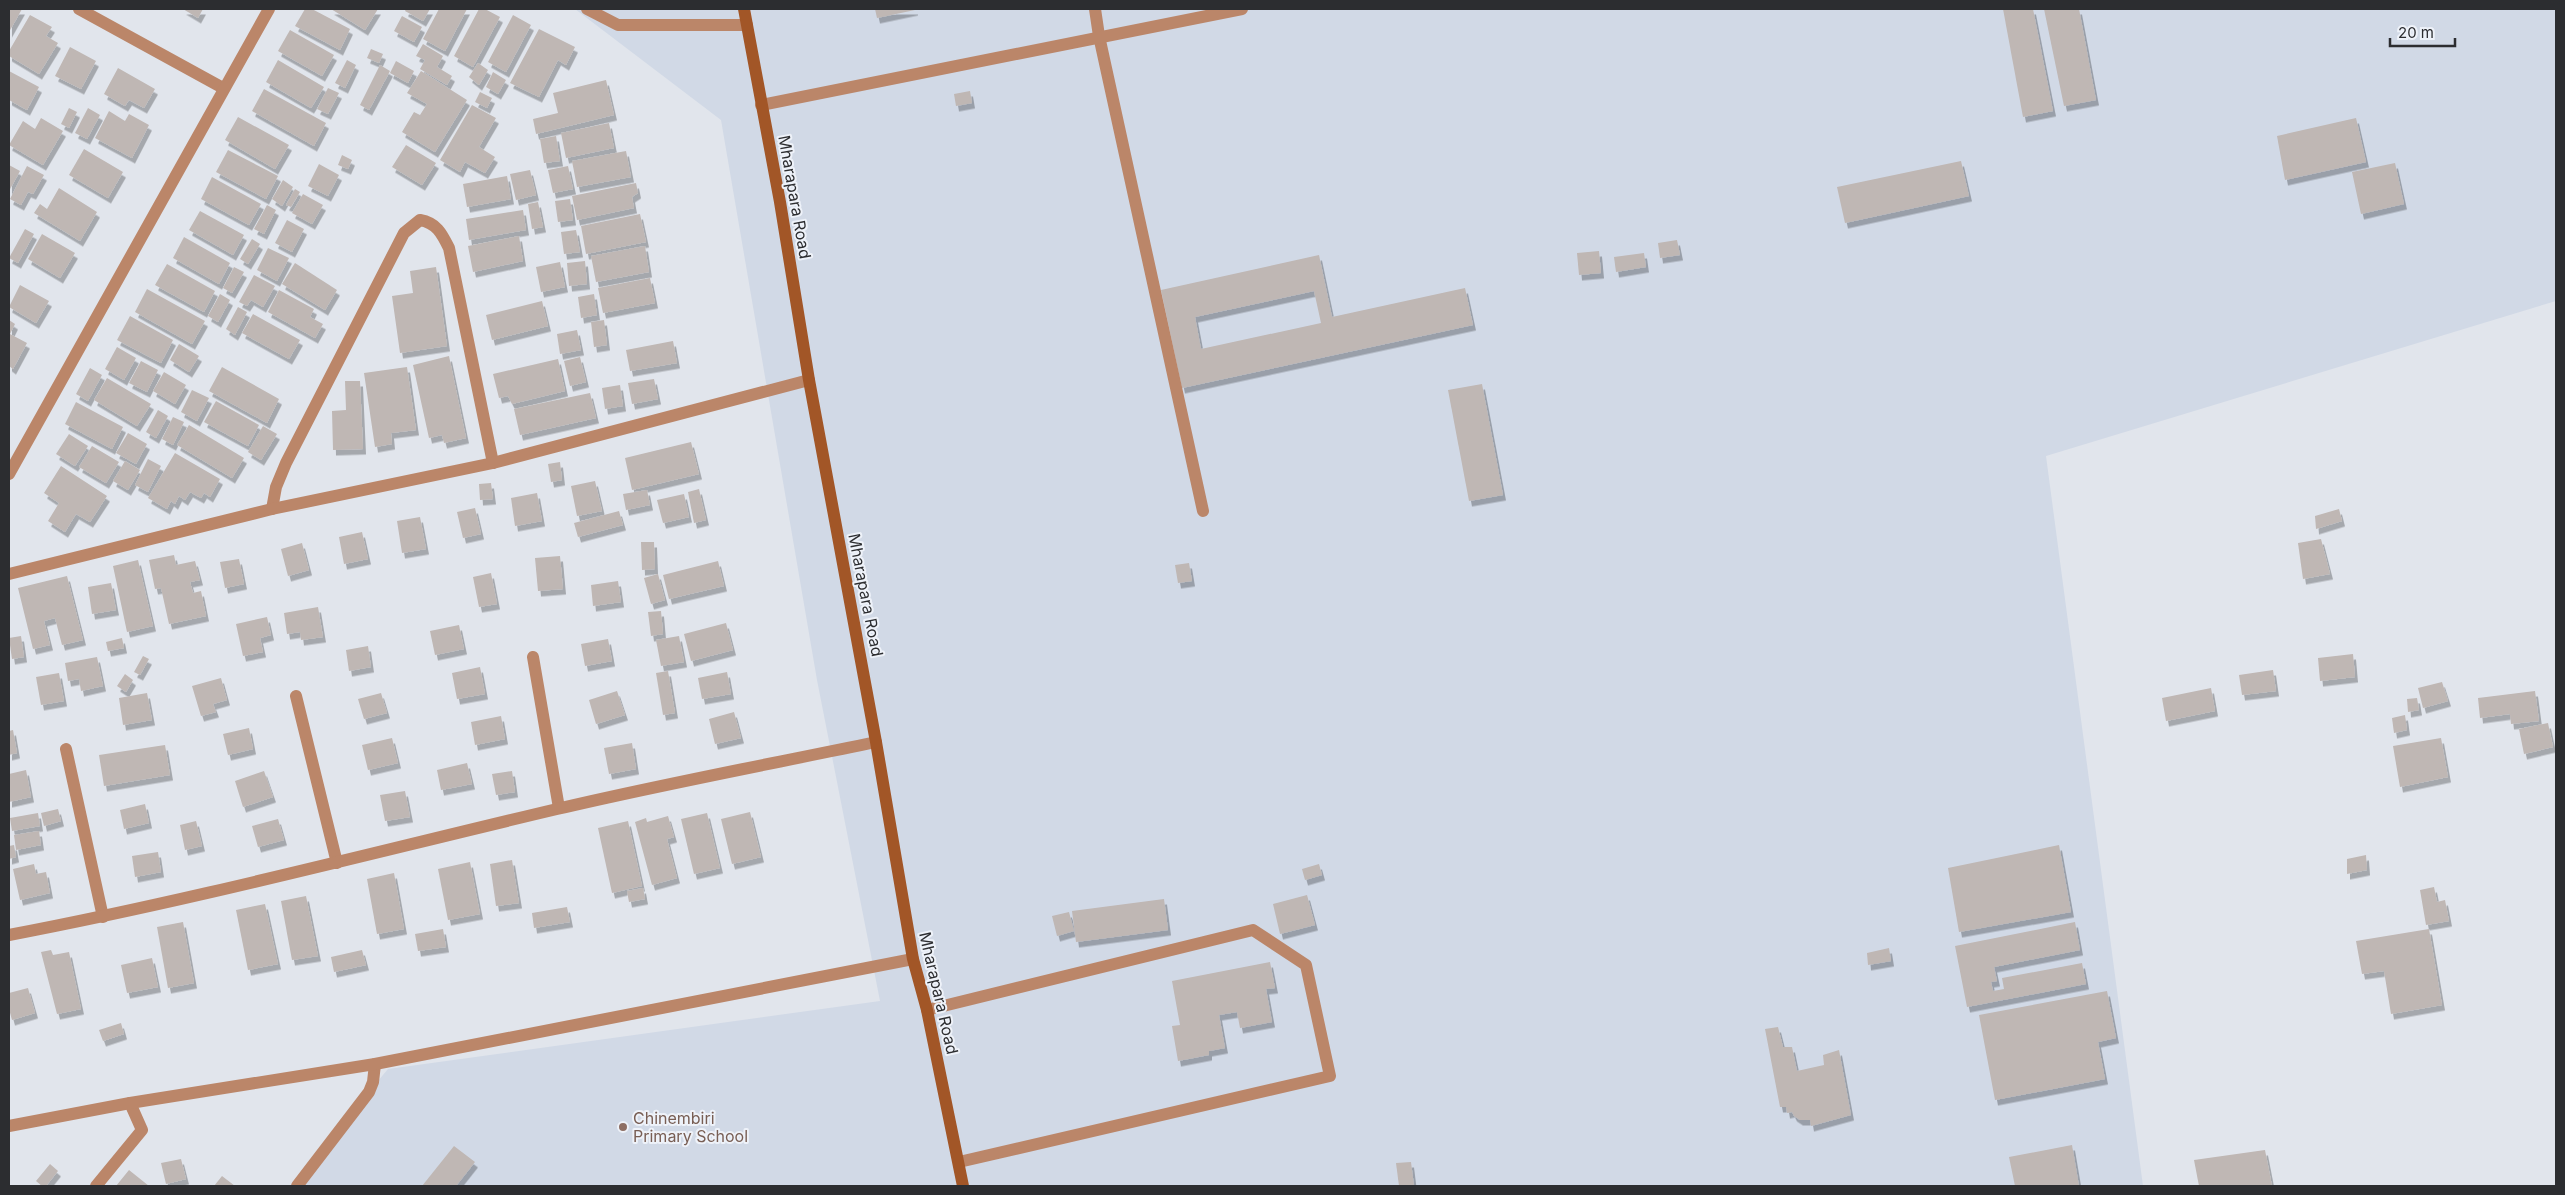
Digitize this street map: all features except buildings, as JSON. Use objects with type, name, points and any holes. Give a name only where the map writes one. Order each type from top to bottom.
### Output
[{"type":"main road","name":"Mharapara Road","points":[[744,9],[780,202],[809,380],[876,742],[913,959],[927,1010],[963,1186]]},
{"type":"street","points":[[79,9],[223,88]]},
{"type":"street","points":[[9,474],[223,88],[269,9]]},
{"type":"street","points":[[587,9],[618,24],[747,24]]},
{"type":"street","points":[[1095,9],[1099,36],[1203,511]]},
{"type":"street","points":[[762,105],[1099,36],[1242,9]]},
{"type":"street","points":[[272,510],[276,487],[309,418],[404,233],[420,220],[430,222],[440,230],[449,248],[493,462]]},
{"type":"street","points":[[9,574],[272,510],[493,462],[809,380]]},
{"type":"street","points":[[533,657],[559,808]]},
{"type":"street","points":[[296,696],[337,863]]},
{"type":"street","points":[[9,935],[103,917],[337,863],[559,808],[876,742]]},
{"type":"street","points":[[66,750],[103,917]]},
{"type":"street","points":[[927,1010],[1253,930],[1306,965],[1330,1076],[958,1162]]},
{"type":"street","points":[[9,1126],[130,1103],[375,1064],[913,959]]},
{"type":"street","points":[[297,1186],[369,1092],[373,1082],[375,1064]]},
{"type":"street","points":[[96,1186],[142,1130],[130,1103]]},
{"type":"shaded area","points":[[575,9],[2556,9],[2556,301],[2046,456],[2143,1186],[290,1186],[388,1069],[880,1001],[817,680],[721,120]]},
{"type":"place","name":"Chinembiri Primary School","points":[[623,1127]]}]
